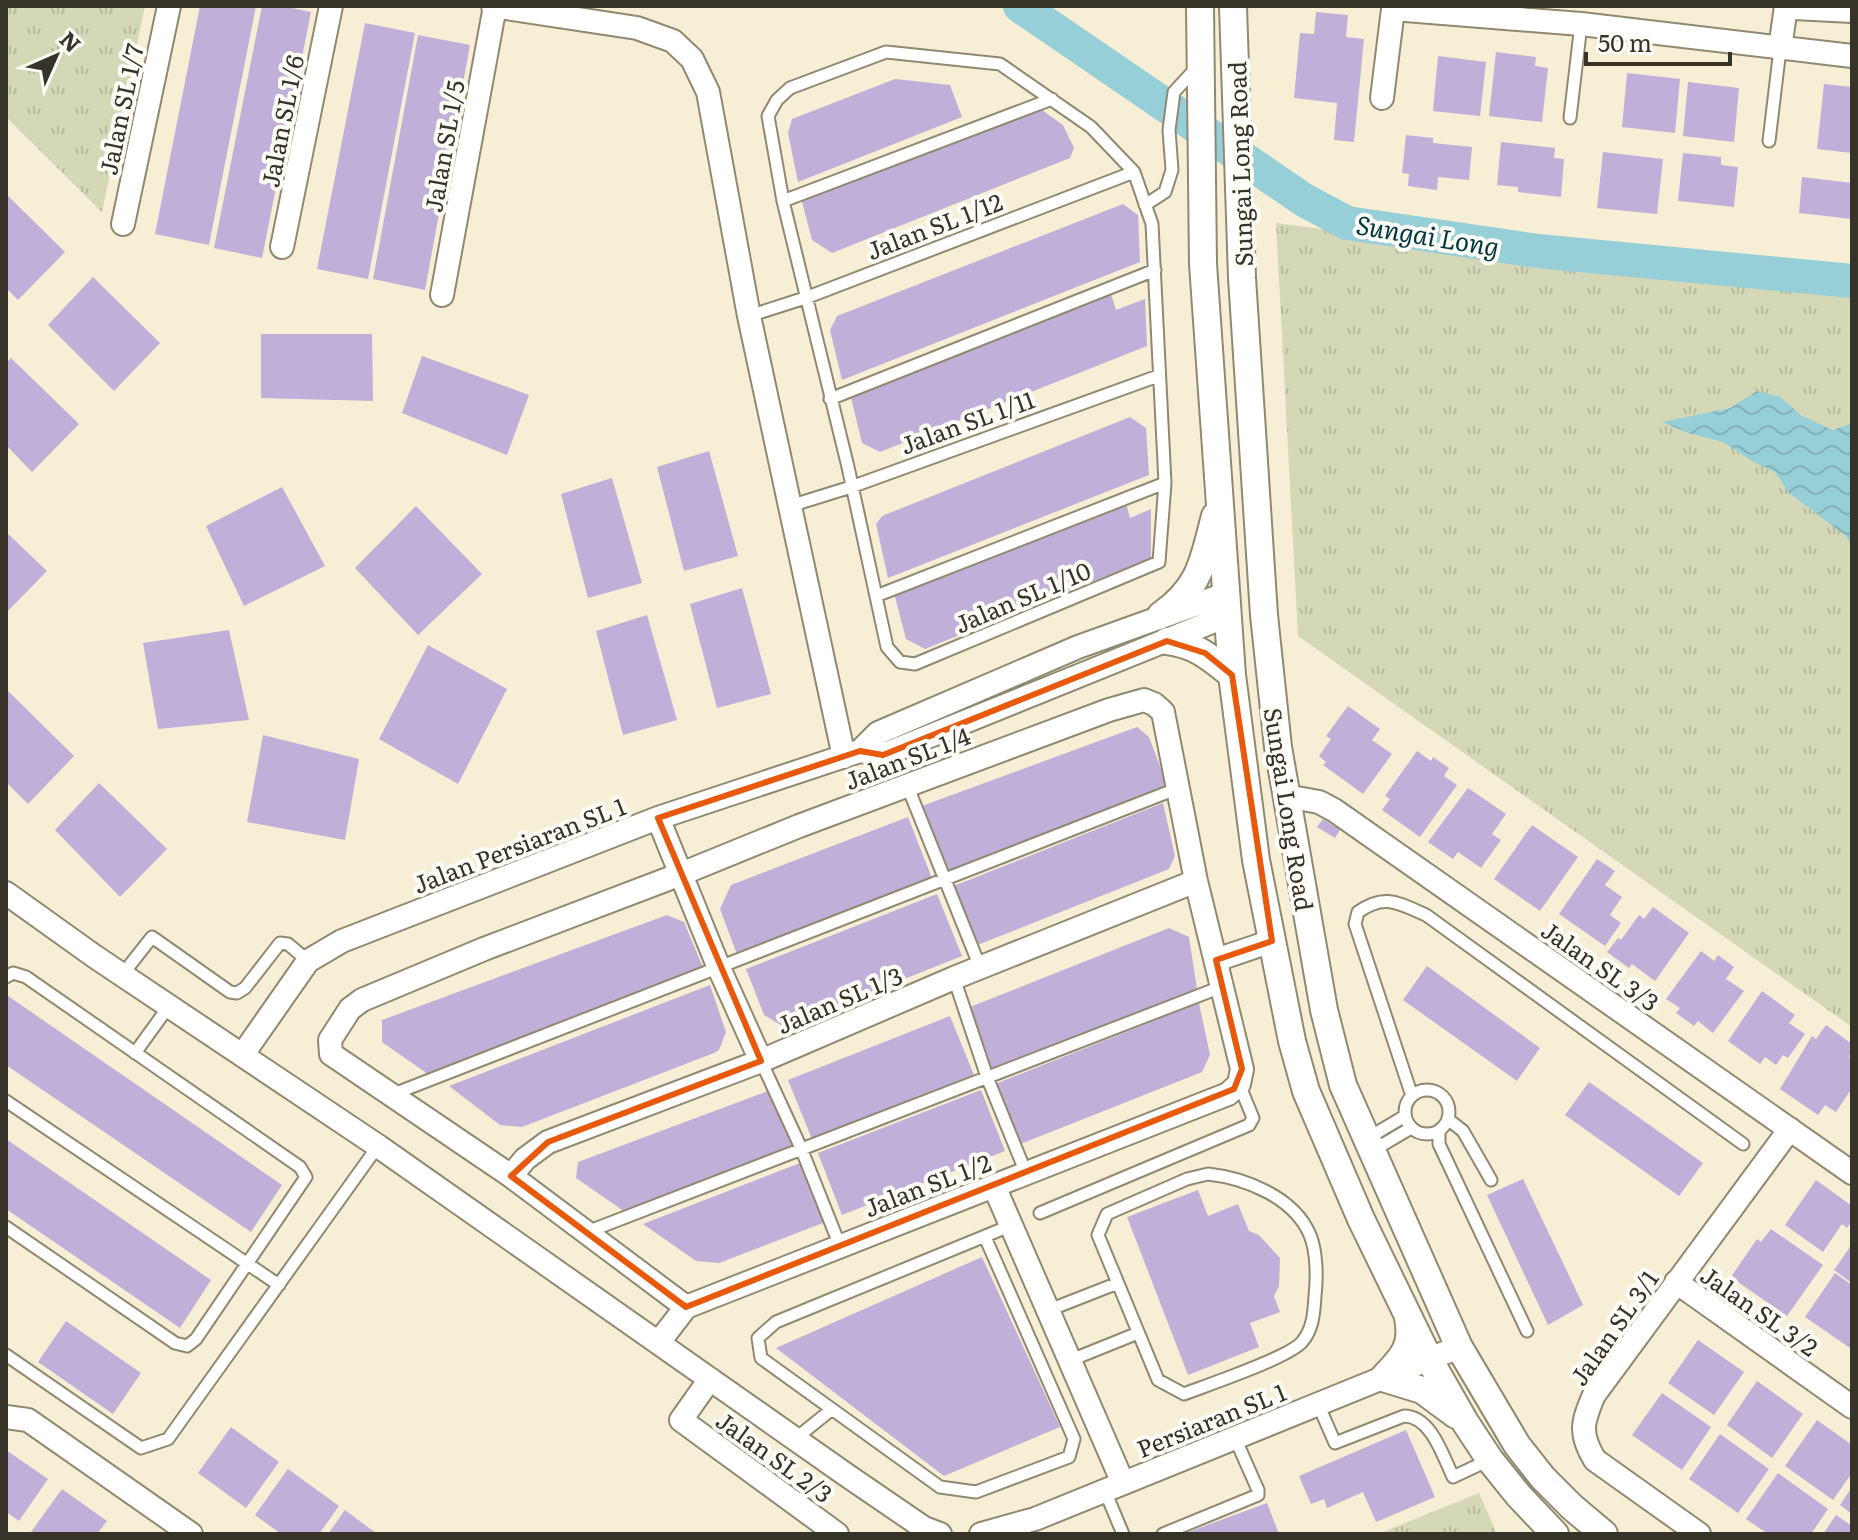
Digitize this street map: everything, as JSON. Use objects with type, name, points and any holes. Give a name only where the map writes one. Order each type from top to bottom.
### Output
[{"type":"street","name":"Jalan SL 1/7","points":[[123,224],[169,6]]},
{"type":"street","name":"Jalan SL 1/6","points":[[282,247],[331,6]]},
{"type":"street","points":[[494,6],[637,28],[673,41],[692,59],[708,92],[749,316],[790,506],[852,754]]},
{"type":"street","name":"Jalan SL 1/5","points":[[442,295],[494,6]]},
{"type":"street","points":[[1184,6],[1201,18]]},
{"type":"street","points":[[1780,49],[1786,6]]},
{"type":"street","points":[[1794,6],[1852,9]]},
{"type":"street","points":[[1382,98],[1393,9],[1581,24],[1852,56]]},
{"type":"street","name":"Sungai Long Road","points":[[1237,10],[1246,602],[1232,675],[1256,860],[1292,1041],[1306,1091],[1361,1219],[1429,1359],[1490,1460],[1555,1534]]},
{"type":"street","name":"Sungai Long Road","points":[[1201,18],[1203,264],[1220,494],[1278,747],[1324,1010],[1343,1085],[1459,1347],[1517,1445],[1543,1478],[1604,1534]]},
{"type":"street","points":[[1220,494],[1200,572],[1164,628],[1205,653],[1232,675]]},
{"type":"street","name":"Jalan Persiaran SL 1","points":[[243,1054],[308,961],[342,941],[658,818],[852,754],[878,733],[1078,647],[1164,628],[1188,609],[1246,602]]},
{"type":"street","name":"Jalan SL 1/4","points":[[390,1096],[331,1054],[330,1040],[350,1009],[362,1000],[484,949],[906,785],[1144,700],[1163,712],[1196,881],[1242,1069],[1234,1089]]},
{"type":"street","name":"Jalan SL 3/3","points":[[1286,796],[1319,802],[1347,819],[1852,1173]]},
{"type":"street","points":[[658,818],[761,1061]]},
{"type":"street","name":"Jalan SL 1/3","points":[[511,1176],[525,1159],[548,1142],[761,1061],[980,967],[1196,881]]},
{"type":"street","points":[[6,893],[122,975],[378,1146],[924,1528],[940,1534]]},
{"type":"street","points":[[1216,960],[1272,941]]},
{"type":"street","name":"Jalan SL 1/2","points":[[686,1307],[1234,1089]]},
{"type":"street","points":[[390,1096],[511,1176],[686,1307],[659,1342]]},
{"type":"street","name":"Jalan SL 3/1","points":[[1699,1534],[1595,1460],[1584,1443],[1583,1420],[1594,1395],[1790,1129]]},
{"type":"street","points":[[994,1186],[1071,1360],[1114,1487]]},
{"type":"street","name":"Jalan SL 3/2","points":[[1676,1282],[1852,1407]]},
{"type":"street","points":[[1407,1313],[1411,1333],[1408,1345],[1402,1358],[1383,1378],[1422,1390],[1465,1422]]},
{"type":"street","name":"Persiaran SL 1","points":[[981,1534],[1035,1519],[1459,1347]]},
{"type":"street","name":"Jalan SL 2/3","points":[[710,1379],[681,1420],[837,1534]]},
{"type":"street","points":[[17,1418],[191,1534]]},
{"type":"lane","points":[[1570,118],[1581,24]]},
{"type":"lane","points":[[1769,141],[1780,49]]},
{"type":"lane","points":[[886,52],[1000,64],[1052,99],[1091,127],[1134,172],[1152,224],[1165,483],[876,596],[783,201],[768,116],[777,100],[790,88],[886,52]]},
{"type":"lane","points":[[1145,205],[1165,192],[1172,170],[1169,130],[1174,92],[1201,62]]},
{"type":"lane","points":[[783,201],[1052,99]]},
{"type":"lane","name":"Jalan SL 1/12","points":[[749,316],[808,297],[1134,172]]},
{"type":"lane","points":[[830,399],[1155,270]]},
{"type":"lane","name":"Jalan SL 1/11","points":[[790,506],[851,487],[1158,376]]},
{"type":"lane","name":"Jalan SL 1/10","points":[[876,596],[887,647],[900,662],[915,664],[1159,562],[1165,483]]},
{"type":"lane","points":[[906,785],[980,967]]},
{"type":"lane","points":[[390,1096],[1176,789]]},
{"type":"lane","points":[[1412,1096],[1355,924],[1358,912],[1371,903],[1391,900],[1426,915],[1743,1144]]},
{"type":"lane","points":[[122,975],[152,937],[230,992],[237,993],[245,988],[280,943],[288,944],[308,961]]},
{"type":"lane","points":[[6,977],[13,973],[26,977],[300,1167],[306,1177],[196,1339],[187,1346],[175,1343],[6,1227]]},
{"type":"lane","points":[[954,978],[987,1077],[1026,1173]]},
{"type":"lane","points":[[587,1232],[1221,987]]},
{"type":"lane","points":[[135,1053],[169,1006]]},
{"type":"lane","points":[[761,1061],[801,1148],[840,1246]]},
{"type":"lane","points":[[1040,1213],[1249,1125],[1253,1118],[1234,1089]]},
{"type":"lane","points":[[1439,1132],[1422,1134],[1408,1122],[1406,1106],[1412,1096],[1426,1090],[1440,1094],[1449,1105],[1449,1120],[1439,1132],[1439,1144],[1527,1331]]},
{"type":"lane","points":[[6,1101],[279,1285]]},
{"type":"lane","points":[[1449,1120],[1463,1131],[1491,1180]]},
{"type":"lane","points":[[1368,1146],[1408,1122]]},
{"type":"lane","points":[[6,1355],[141,1448],[168,1439],[378,1146]]},
{"type":"lane","points":[[1208,1174],[1229,1176],[1252,1183],[1294,1213],[1309,1234],[1315,1260],[1316,1290],[1312,1327],[1300,1344],[1184,1394],[1158,1380],[1138,1333],[1098,1235],[1107,1214],[1172,1185],[1208,1174]]},
{"type":"lane","points":[[985,1237],[1074,1439],[1069,1457],[976,1492],[940,1487],[831,1410],[761,1358],[758,1338],[776,1322],[1012,1225]]},
{"type":"lane","points":[[1049,1310],[1118,1283]]},
{"type":"lane","points":[[1071,1360],[1138,1333]]},
{"type":"lane","points":[[1318,1404],[1335,1443],[1404,1416],[1412,1416],[1424,1423],[1453,1477],[1490,1460]]},
{"type":"lane","points":[[795,1439],[831,1410]]},
{"type":"lane","points":[[1163,1534],[1258,1495],[1235,1438]]},
{"type":"lane","points":[[1114,1487],[1123,1534]]},
{"type":"highlighted area","points":[[1167,641],[1205,653],[1232,675],[1272,941],[1216,960],[1242,1069],[1234,1089],[686,1307],[511,1176],[548,1142],[761,1061],[658,818],[860,751],[883,755]]},
{"type":"green space","points":[[6,6],[145,6],[102,212],[6,117]]},
{"type":"green space","points":[[1276,223],[1583,263],[1852,289],[1852,1027],[1298,636]]},
{"type":"green space","points":[[1479,1493],[1497,1534],[1378,1534]]},
{"type":"water","points":[[1757,391],[1780,397],[1802,416],[1833,430],[1852,423],[1852,545],[1846,536],[1788,492],[1775,472],[1723,442],[1662,422],[1730,408]]},
{"type":"building","points":[[200,6],[256,6],[209,245],[155,234]]},
{"type":"building","points":[[262,6],[293,6],[311,12],[262,258],[214,248]]},
{"type":"building","points":[[1316,12],[1348,15],[1346,37],[1364,39],[1354,142],[1334,140],[1337,103],[1294,98],[1300,33],[1314,34]]},
{"type":"building","points":[[365,23],[415,33],[368,279],[317,269]]},
{"type":"building","points":[[418,35],[470,45],[425,290],[373,279]]},
{"type":"building","points":[[1496,52],[1536,57],[1535,66],[1548,68],[1542,122],[1489,116]]},
{"type":"building","points":[[1438,56],[1486,62],[1480,116],[1433,111]]},
{"type":"building","points":[[1627,73],[1680,79],[1675,133],[1622,127]]},
{"type":"building","points":[[895,79],[950,85],[962,117],[798,182],[788,133],[792,119]]},
{"type":"building","points":[[1688,82],[1739,88],[1734,142],[1683,136]]},
{"type":"building","points":[[1824,84],[1852,87],[1852,153],[1817,149]]},
{"type":"building","points":[[1035,105],[1063,125],[1074,148],[1070,158],[832,253],[812,240],[801,198]]},
{"type":"building","points":[[1406,135],[1433,138],[1433,143],[1472,147],[1469,180],[1438,177],[1437,190],[1408,186],[1409,174],[1402,173]]},
{"type":"building","points":[[1501,142],[1555,148],[1554,158],[1564,159],[1561,197],[1518,192],[1518,187],[1497,185]]},
{"type":"building","points":[[1603,152],[1663,159],[1657,214],[1597,208]]},
{"type":"building","points":[[1683,153],[1721,157],[1721,165],[1738,167],[1734,207],[1678,201]]},
{"type":"building","points":[[1802,177],[1852,183],[1852,219],[1799,213]]},
{"type":"building","points":[[6,194],[65,252],[18,300],[6,288]]},
{"type":"building","points":[[1123,204],[1138,215],[1140,262],[842,380],[830,330],[837,316]]},
{"type":"building","points":[[93,277],[160,343],[114,391],[48,325]]},
{"type":"building","points":[[1111,294],[1116,310],[1145,299],[1147,346],[880,452],[862,443],[851,398]]},
{"type":"building","points":[[261,334],[372,334],[373,401],[261,398]]},
{"type":"building","points":[[422,356],[529,395],[507,455],[402,413]]},
{"type":"building","points":[[11,358],[79,424],[32,472],[6,445],[6,363]]},
{"type":"building","points":[[1130,417],[1146,428],[1149,475],[888,578],[876,524],[882,516]]},
{"type":"building","points":[[709,451],[738,556],[684,571],[657,467]]},
{"type":"building","points":[[612,478],[642,583],[588,598],[561,494]]},
{"type":"building","points":[[282,487],[325,566],[244,606],[206,526]]},
{"type":"building","points":[[1126,503],[1130,518],[1151,509],[1151,558],[925,649],[906,639],[894,593]]},
{"type":"building","points":[[416,506],[482,574],[418,635],[355,568]]},
{"type":"building","points":[[6,532],[47,571],[6,613]]},
{"type":"building","points":[[742,588],[771,694],[717,708],[690,604]]},
{"type":"building","points":[[647,615],[677,720],[623,735],[596,631]]},
{"type":"building","points":[[229,630],[249,720],[158,729],[143,643]]},
{"type":"building","points":[[428,645],[507,689],[458,784],[379,739]]},
{"type":"building","points":[[6,689],[74,756],[28,804],[6,782]]},
{"type":"building","points":[[1348,706],[1380,729],[1372,740],[1392,754],[1363,794],[1323,765],[1326,762],[1319,756],[1331,739],[1326,736]]},
{"type":"building","points":[[1137,727],[1149,737],[1169,790],[943,872],[919,807]]},
{"type":"building","points":[[263,735],[359,759],[345,840],[247,822]]},
{"type":"building","points":[[1417,751],[1449,768],[1444,776],[1457,785],[1420,837],[1382,810],[1390,799],[1385,796]]},
{"type":"building","points":[[99,783],[167,849],[120,897],[55,830]]},
{"type":"building","points":[[1468,788],[1506,814],[1492,834],[1501,840],[1481,868],[1458,852],[1453,859],[1428,842]]},
{"type":"building","points":[[1163,803],[1175,856],[1169,869],[975,946],[951,887]]},
{"type":"building","points":[[908,817],[933,881],[738,957],[720,909],[731,885]]},
{"type":"building","points":[[1323,819],[1340,830],[1335,838],[1317,827]]},
{"type":"building","points":[[1532,825],[1578,857],[1540,911],[1494,879]]},
{"type":"building","points":[[1597,859],[1615,871],[1605,885],[1622,897],[1610,915],[1621,923],[1605,946],[1559,914]]},
{"type":"building","points":[[937,894],[962,956],[784,1027],[764,1015],[746,969]]},
{"type":"building","points":[[1653,907],[1689,933],[1655,981],[1632,964],[1629,968],[1607,952],[1618,938],[1621,940],[1639,915],[1644,919]]},
{"type":"building","points":[[667,915],[684,922],[704,970],[432,1077],[382,1042],[382,1020]]},
{"type":"building","points":[[1169,928],[1189,937],[1197,989],[990,1071],[965,1009]]},
{"type":"building","points":[[1701,951],[1714,961],[1718,955],[1734,967],[1726,979],[1744,991],[1713,1033],[1698,1021],[1694,1026],[1676,1013],[1680,1008],[1666,999]]},
{"type":"building","points":[[1427,966],[1540,1048],[1517,1081],[1403,1000]]},
{"type":"building","points":[[710,985],[726,1032],[719,1050],[714,1053],[522,1127],[500,1125],[449,1086]]},
{"type":"building","points":[[1762,991],[1795,1015],[1789,1023],[1805,1034],[1788,1058],[1783,1055],[1776,1065],[1765,1057],[1760,1064],[1728,1041]]},
{"type":"building","points":[[8,996],[282,1185],[251,1232],[6,1065]]},
{"type":"building","points":[[1199,1003],[1210,1055],[1202,1072],[1018,1145],[995,1084]]},
{"type":"building","points":[[950,1016],[976,1080],[814,1144],[788,1080]]},
{"type":"building","points":[[1826,1025],[1852,1044],[1849,1058],[1852,1060],[1852,1088],[1836,1112],[1825,1105],[1818,1115],[1780,1089],[1812,1036],[1816,1039]]},
{"type":"building","points":[[1589,1082],[1703,1163],[1679,1196],[1565,1115]]},
{"type":"building","points":[[771,1090],[798,1147],[628,1214],[576,1178],[578,1162]]},
{"type":"building","points":[[981,1090],[1005,1151],[842,1215],[818,1153]]},
{"type":"building","points":[[6,1139],[211,1280],[180,1328],[6,1209]]},
{"type":"building","points":[[805,1161],[828,1221],[719,1263],[696,1261],[643,1224]]},
{"type":"building","points":[[1523,1179],[1583,1305],[1548,1325],[1487,1195]]},
{"type":"building","points":[[1816,1180],[1852,1206],[1852,1221],[1847,1228],[1842,1224],[1823,1252],[1785,1225]]},
{"type":"building","points":[[1198,1190],[1208,1216],[1238,1204],[1249,1231],[1259,1235],[1280,1258],[1279,1286],[1274,1296],[1280,1312],[1250,1323],[1259,1347],[1188,1375],[1127,1217]]},
{"type":"building","points":[[1771,1229],[1823,1265],[1787,1316],[1731,1277],[1757,1239],[1761,1242]]},
{"type":"building","points":[[1852,1244],[1852,1283],[1834,1270]]},
{"type":"building","points":[[982,1257],[1060,1427],[944,1476],[776,1348]]},
{"type":"building","points":[[1835,1273],[1852,1285],[1850,1348],[1805,1317]]},
{"type":"building","points":[[66,1321],[141,1373],[113,1414],[38,1362]]},
{"type":"building","points":[[1698,1340],[1744,1372],[1714,1415],[1668,1383]]},
{"type":"building","points":[[1757,1381],[1803,1414],[1772,1458],[1727,1425]]},
{"type":"building","points":[[1662,1393],[1711,1427],[1682,1470],[1632,1435]]},
{"type":"building","points":[[1817,1420],[1852,1445],[1852,1473],[1833,1500],[1785,1466]]},
{"type":"building","points":[[231,1427],[279,1462],[246,1508],[198,1473]]},
{"type":"building","points":[[1406,1430],[1435,1497],[1376,1522],[1363,1492],[1327,1508],[1324,1499],[1311,1504],[1299,1476]]},
{"type":"building","points":[[1720,1434],[1769,1469],[1738,1513],[1689,1479]]},
{"type":"building","points":[[6,1450],[48,1479],[19,1521],[6,1512]]},
{"type":"building","points":[[288,1469],[339,1506],[319,1534],[281,1534],[255,1515]]},
{"type":"building","points":[[1778,1473],[1828,1509],[1811,1534],[1768,1534],[1746,1519]]},
{"type":"building","points":[[1852,1487],[1852,1514],[1840,1505]]},
{"type":"building","points":[[62,1489],[107,1521],[97,1534],[31,1532]]},
{"type":"building","points":[[1267,1503],[1279,1534],[1183,1534]]},
{"type":"building","points":[[345,1510],[369,1528],[378,1534],[328,1534]]},
{"type":"building","points":[[1836,1515],[1852,1526],[1852,1534],[1823,1534]]},
{"type":"waterway","name":"Sungai Long","points":[[1020,6],[1304,200],[1347,223],[1538,251],[1852,281]]}]
